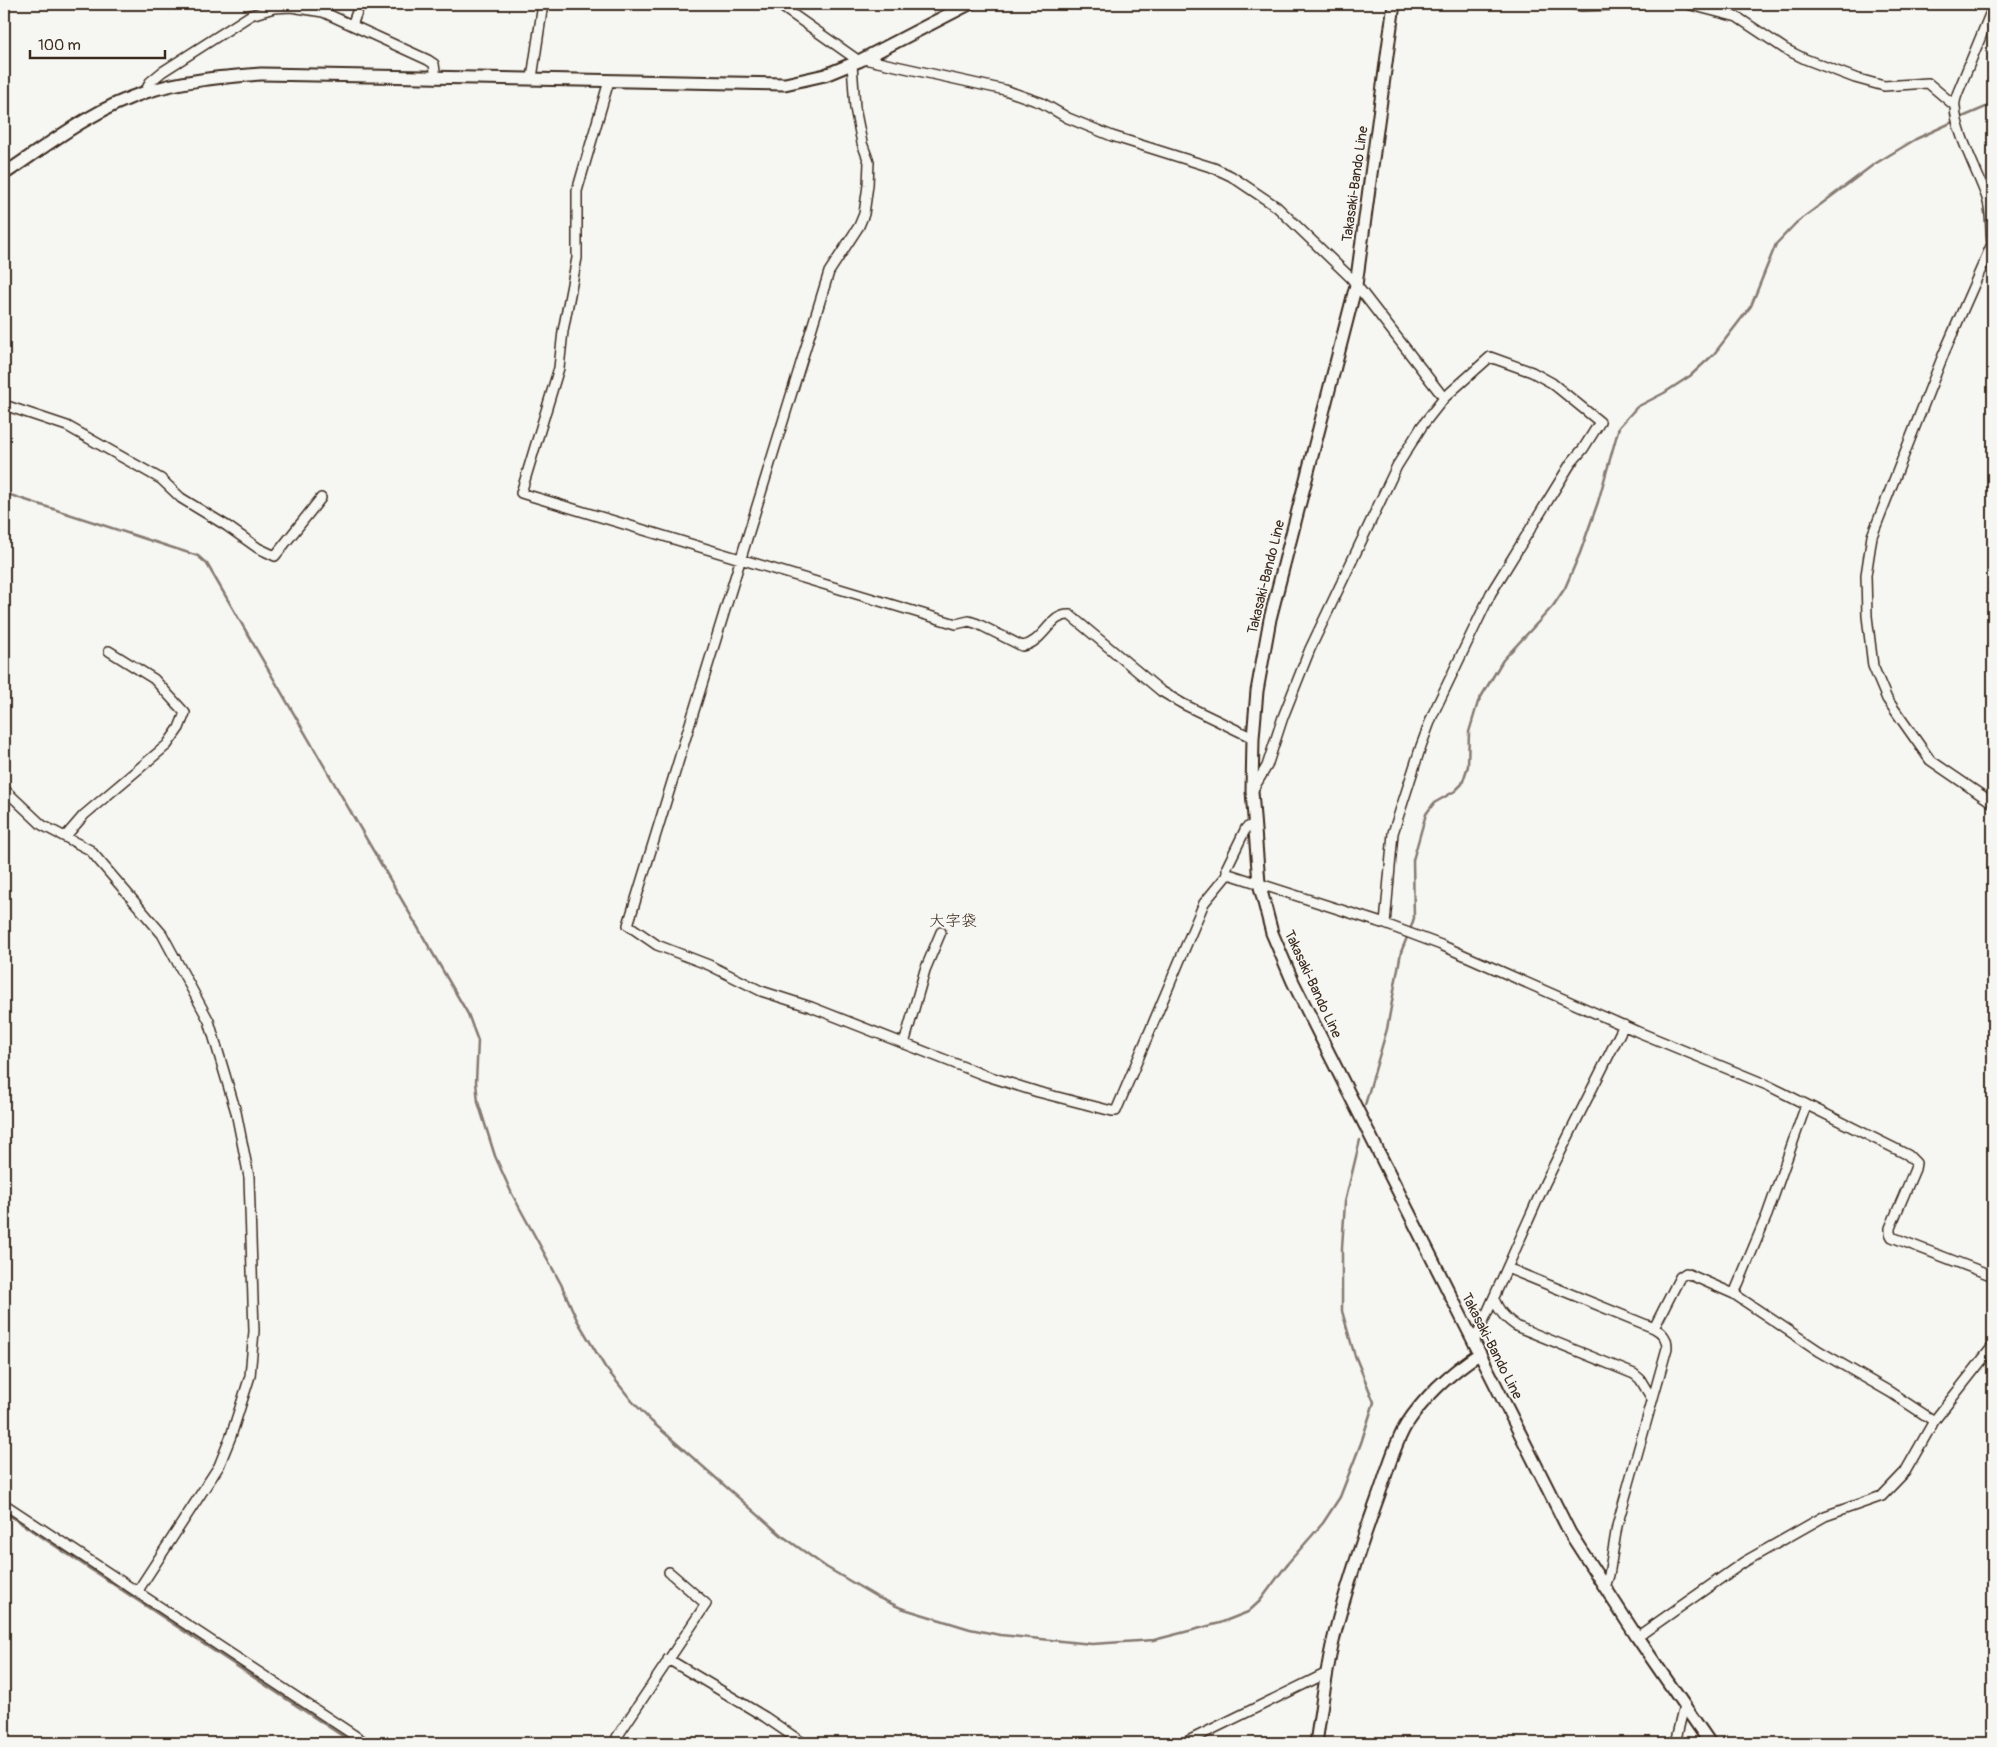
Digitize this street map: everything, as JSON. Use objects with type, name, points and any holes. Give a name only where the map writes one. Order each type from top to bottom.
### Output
[{"type":"main road","points":[[4,174],[86,119],[145,93],[210,78],[262,74],[785,84],[825,75],[858,62],[969,4]]},
{"type":"main road","name":"Takasaki-Bando Line","points":[[1394,4],[1356,285],[1270,619],[1257,691],[1253,738],[1252,791],[1259,883],[1281,957],[1570,1533],[1637,1637],[1710,1743]]},
{"type":"main road","points":[[1316,1743],[1327,1673],[1341,1610],[1389,1466],[1405,1427],[1432,1392],[1460,1366],[1479,1354]]},
{"type":"street","points":[[352,25],[360,4]]},
{"type":"street","points":[[532,78],[543,4]]},
{"type":"street","points":[[778,4],[858,62],[1005,90],[1042,103],[1068,118],[1112,136],[1214,168],[1231,176],[1277,206],[1356,285],[1444,398]]},
{"type":"street","points":[[1570,4],[1582,6],[1641,4]]},
{"type":"street","points":[[1687,4],[1737,16],[1785,49],[1831,70],[1884,86],[1928,84],[1954,105]]},
{"type":"street","points":[[1993,6],[1954,105],[1957,122],[1987,200],[1991,216],[1990,225],[1993,243],[1944,353],[1872,536],[1866,575],[1867,616],[1873,666],[1887,699],[1930,760],[1993,803]]},
{"type":"street","points":[[145,93],[150,82],[162,72],[251,15],[264,10],[291,7],[311,9],[352,25],[428,60],[434,64],[436,78]]},
{"type":"street","points":[[858,62],[855,108],[862,143],[869,162],[864,214],[854,236],[829,272],[628,925],[657,945],[709,965],[761,991],[811,1007],[1002,1081],[1116,1111],[1204,903],[1227,875],[1227,867],[1246,828],[1254,824]]},
{"type":"street","points":[[609,81],[577,191],[578,258],[563,331],[559,368],[521,493],[956,624],[969,621],[1022,646],[1030,645],[1036,641],[1060,616],[1070,615],[1161,691],[1183,704],[1253,738]]},
{"type":"street","points":[[1252,791],[1266,766],[1310,649],[1397,466],[1422,426],[1444,398],[1490,357],[1532,372],[1552,383],[1600,422],[1583,449],[1571,463],[1491,593],[1433,714],[1420,746],[1393,833],[1385,924]]},
{"type":"street","points":[[4,405],[67,426],[161,479],[181,498],[227,526],[258,548],[275,556],[322,498]]},
{"type":"street","points":[[65,837],[84,815],[167,745],[179,728],[185,713],[154,679],[110,651]]},
{"type":"street","points":[[4,789],[42,825],[90,850],[162,934],[209,1021],[236,1112],[249,1177],[254,1331],[250,1376],[231,1436],[219,1466],[136,1592]]},
{"type":"street","points":[[1227,875],[1259,883],[1441,944],[1624,1025],[1735,1071],[1908,1155],[1916,1164],[1890,1228],[1892,1237],[1993,1276]]},
{"type":"street","points":[[904,1044],[925,970],[941,932]]},
{"type":"street","points":[[1474,1342],[1544,1183],[1624,1025]]},
{"type":"street","points":[[1734,1294],[1767,1215],[1806,1104]]},
{"type":"street","points":[[1507,1268],[1654,1328],[1665,1337],[1667,1348],[1617,1526],[1609,1575],[1605,1587]]},
{"type":"street","points":[[1654,1328],[1683,1274],[1686,1274],[1734,1294],[1819,1351],[1890,1392],[1934,1421]]},
{"type":"street","points":[[1494,1299],[1499,1311],[1506,1319],[1518,1327],[1634,1374],[1640,1378],[1652,1398]]},
{"type":"street","points":[[1637,1637],[1744,1562],[1777,1543],[1825,1516],[1882,1496],[1904,1472],[1934,1421],[1993,1346]]},
{"type":"street","points":[[4,1504],[366,1743]]},
{"type":"street","points":[[617,1738],[706,1604],[669,1572]]},
{"type":"street","points":[[668,1659],[765,1717],[803,1743]]},
{"type":"street","points":[[1184,1743],[1327,1673]]},
{"type":"street","points":[[1676,1743],[1684,1706]]},
{"type":"waterway","points":[[1960,118],[1993,104]]},
{"type":"waterway","points":[[1410,930],[1414,918],[1413,860],[1426,814],[1434,803],[1455,791],[1462,784],[1468,766],[1469,732],[1478,702],[1503,660],[1553,606],[1565,588],[1598,502],[1619,427],[1637,407],[1664,393],[1690,376],[1714,354],[1751,306],[1776,244],[1796,223],[1873,165],[1916,139],[1955,121]]},
{"type":"waterway","points":[[4,493],[198,556],[207,564],[468,1014],[478,1041],[476,1082],[478,1102],[495,1156],[512,1194],[561,1284],[577,1320],[605,1367],[651,1421],[781,1535],[826,1567],[877,1597],[901,1608],[970,1629],[1000,1635],[1092,1644],[1154,1640],[1220,1623],[1248,1612],[1260,1601],[1288,1563],[1323,1523],[1340,1497],[1361,1443],[1374,1402],[1354,1353],[1342,1311],[1342,1248],[1345,1202],[1360,1140]]},
{"type":"waterway","points":[[1365,1105],[1387,1029],[1401,952],[1408,935]]},
{"type":"waterway","points":[[4,1512],[353,1743]]},
{"type":"district","name":"大字袋","points":[[953,921]]}]
